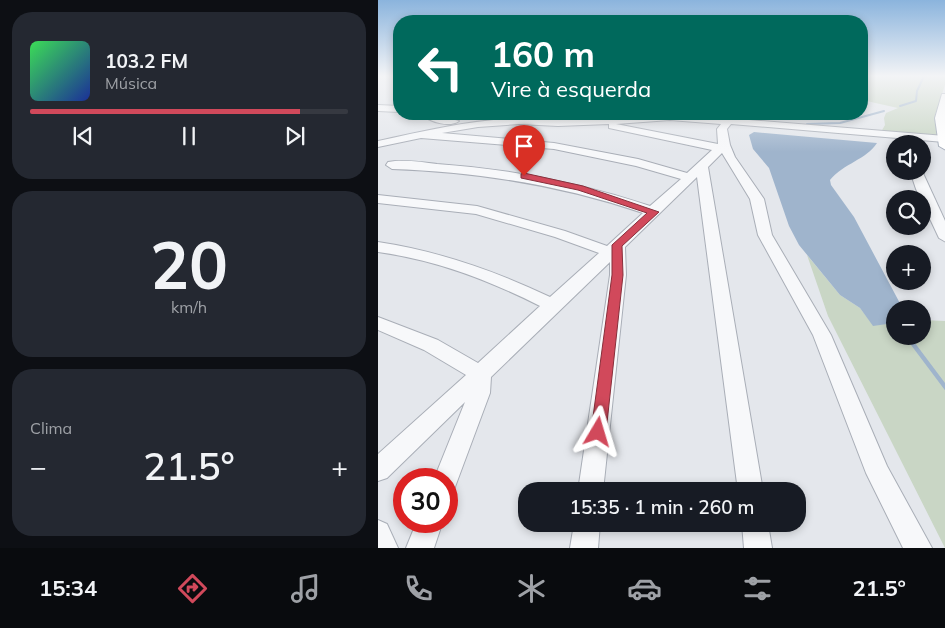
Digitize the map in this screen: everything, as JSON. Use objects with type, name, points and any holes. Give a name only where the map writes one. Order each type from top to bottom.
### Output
[{"type":"main road","points":[[945,102],[941,118],[945,143]]},
{"type":"street","points":[[378,108],[393,109]]},
{"type":"street","points":[[434,120],[520,120]]},
{"type":"street","points":[[549,120],[569,124],[596,123],[721,147],[758,199],[765,235],[772,251],[793,282],[822,335],[878,473],[918,548]]},
{"type":"street","points":[[596,123],[603,120]]},
{"type":"street","points":[[708,120],[886,139]]},
{"type":"street","points":[[378,144],[423,135],[454,121]]},
{"type":"street","points":[[724,122],[945,143]]},
{"type":"street","points":[[378,470],[721,147],[724,122]]},
{"type":"street","points":[[423,135],[554,146],[696,172]]},
{"type":"street","points":[[931,142],[945,143]]},
{"type":"street","points":[[392,165],[469,169],[542,179],[614,197],[654,212]]},
{"type":"street","points":[[696,172],[749,482]]},
{"type":"street","points":[[919,180],[946,238]]},
{"type":"street","points":[[378,199],[477,210],[613,248]]},
{"type":"street","points":[[378,247],[433,257],[471,269],[514,286],[554,306]]},
{"type":"street","points":[[592,482],[618,275],[613,248]]},
{"type":"street","points":[[378,323],[429,344],[463,362],[480,375]]},
{"type":"street","points":[[450,468],[479,393],[480,375]]},
{"type":"street","points":[[584,548],[586,532]]},
{"type":"street","points":[[756,532],[758,548]]},
{"type":"street","points":[[378,533],[384,548]]},
{"type":"street","points":[[420,548],[426,533]]},
{"type":"green space","points":[[869,102],[939,102],[935,115],[937,136],[881,132],[885,125],[884,118],[886,113],[898,108]]},
{"type":"green space","points":[[807,255],[840,295],[860,308],[873,325],[886,324],[886,345],[931,345],[931,320],[945,321],[945,548],[828,316]]},
{"type":"water","points":[[754,132],[877,143],[867,154],[842,169],[830,180],[831,185],[854,217],[886,277],[886,290],[893,290],[898,300],[886,300],[886,324],[873,326],[860,308],[840,295],[799,245],[789,226],[769,168],[753,149],[749,135]]},
{"type":"waterway","points":[[900,106],[914,102]]},
{"type":"waterway","points":[[868,115],[884,111]]},
{"type":"waterway","points":[[807,124],[840,123],[851,120]]},
{"type":"waterway","points":[[914,345],[946,388]]},
{"type":"route","points":[[524,176],[614,197],[654,212],[617,245],[618,275],[598,432]]}]
